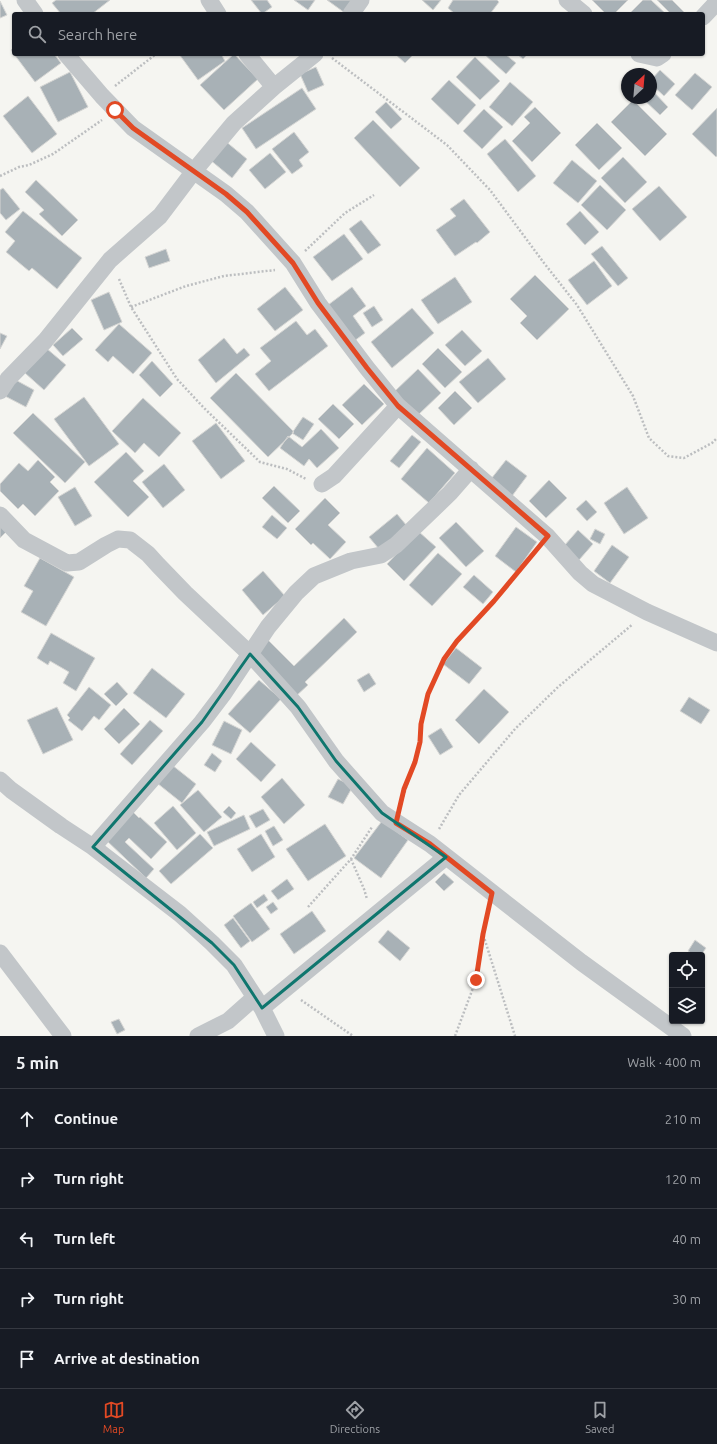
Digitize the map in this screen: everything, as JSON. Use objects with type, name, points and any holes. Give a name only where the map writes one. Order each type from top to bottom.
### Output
[{"type":"street","points":[[24,0],[33,12]]},
{"type":"street","points":[[209,0],[217,12]]},
{"type":"street","points":[[352,12],[361,0]]},
{"type":"street","points":[[567,0],[582,12]]},
{"type":"street","points":[[705,15],[717,2]]},
{"type":"street","points":[[68,56],[102,96],[133,128],[226,194],[247,212],[295,266],[318,303],[398,406],[548,536],[580,574],[593,584],[647,612],[717,643]]},
{"type":"street","points":[[249,56],[274,87]]},
{"type":"street","points":[[0,391],[8,379],[45,341],[110,260],[160,216],[194,171],[234,123],[274,87],[313,56]]},
{"type":"street","points":[[648,56],[657,58],[660,56]]},
{"type":"street","points":[[322,484],[334,476],[398,406]]},
{"type":"street","points":[[93,847],[202,722],[224,693],[268,627],[296,593],[314,576],[351,561],[381,555],[396,545],[446,498],[471,469]]},
{"type":"street","points":[[0,515],[24,540],[67,563],[79,562],[118,539],[130,540],[148,554],[185,593],[250,654],[298,707],[336,761],[382,813],[430,844],[581,962],[683,1036]]},
{"type":"street","points":[[0,780],[11,790],[93,847],[180,914],[212,943],[234,965],[258,1003],[276,1036]]},
{"type":"street","points":[[198,1036],[285,989],[446,857]]},
{"type":"street","points":[[3,962],[63,1036]]},
{"type":"path","points":[[102,96],[153,56]]},
{"type":"path","points":[[329,56],[447,145],[490,190],[577,305],[633,396],[649,438],[668,456],[684,458],[712,443],[717,438]]},
{"type":"path","points":[[0,176],[53,154],[115,110]]},
{"type":"path","points":[[131,307],[186,286],[224,276],[295,266],[345,213],[374,195]]},
{"type":"path","points":[[110,260],[131,307],[177,379],[204,408],[260,462],[287,469],[310,481],[322,484]]},
{"type":"path","points":[[396,823],[404,789],[415,762],[420,742],[421,724],[428,694],[444,659],[457,641],[494,601],[548,536]]},
{"type":"path","points":[[430,844],[459,795],[515,729],[558,687],[647,612]]},
{"type":"path","points":[[308,906],[351,859],[382,813]]},
{"type":"path","points":[[351,859],[364,889],[372,919]]},
{"type":"path","points":[[455,1036],[476,980],[483,934],[492,893]]},
{"type":"path","points":[[483,934],[515,1036]]},
{"type":"path","points":[[285,989],[353,1036]]},
{"type":"highlighted area","points":[[250,654],[298,707],[336,761],[382,813],[446,857],[262,1008],[234,965],[212,943],[93,847],[202,722]]},
{"type":"building","points":[[56,0],[110,0],[95,12],[59,12],[52,3]]},
{"type":"building","points":[[251,0],[267,0],[272,7],[265,12],[260,12]]},
{"type":"building","points":[[294,0],[315,0],[308,10]]},
{"type":"building","points":[[327,0],[353,0],[346,12]]},
{"type":"building","points":[[422,0],[441,0],[433,10]]},
{"type":"building","points":[[453,0],[497,0],[499,2],[492,12],[453,12],[448,8]]},
{"type":"building","points":[[592,0],[628,0],[616,12],[604,12]]},
{"type":"building","points":[[643,0],[651,0],[664,12],[631,12]]},
{"type":"building","points":[[657,0],[672,0],[684,12],[669,12]]},
{"type":"building","points":[[0,1],[7,15],[0,18]]},
{"type":"building","points":[[16,56],[56,56],[61,63],[35,82]]},
{"type":"building","points":[[180,56],[222,56],[225,61],[198,80]]},
{"type":"building","points":[[232,56],[236,56],[258,79],[224,110],[200,85]]},
{"type":"building","points":[[397,56],[412,56],[405,63]]},
{"type":"building","points":[[486,56],[507,56],[516,63],[506,74]]},
{"type":"building","points":[[475,57],[500,81],[480,100],[456,77]]},
{"type":"building","points":[[316,67],[324,85],[308,92],[300,74]]},
{"type":"building","points":[[660,70],[675,84],[664,96],[657,90],[657,73]]},
{"type":"building","points":[[70,72],[88,107],[58,122],[40,87]]},
{"type":"building","points":[[695,73],[712,87],[692,110],[675,95]]},
{"type":"building","points":[[449,80],[476,105],[458,125],[431,99]]},
{"type":"building","points":[[510,82],[533,102],[512,126],[489,107]]},
{"type":"building","points":[[302,88],[316,109],[256,149],[242,128]]},
{"type":"building","points":[[657,95],[668,107],[660,115],[648,104],[657,104]]},
{"type":"building","points":[[28,96],[57,134],[32,153],[3,116]]},
{"type":"building","points":[[386,102],[402,119],[391,129],[375,112]]},
{"type":"building","points":[[629,104],[637,104],[667,134],[645,156],[611,122]]},
{"type":"building","points":[[535,107],[561,133],[532,162],[512,141],[530,123],[524,117]]},
{"type":"building","points":[[717,108],[717,156],[716,157],[692,134]]},
{"type":"building","points":[[484,109],[503,127],[482,149],[463,131]]},
{"type":"building","points":[[373,120],[420,168],[400,187],[354,138]]},
{"type":"building","points":[[597,123],[622,148],[599,170],[575,145]]},
{"type":"building","points":[[294,132],[309,152],[299,160],[303,166],[292,174],[272,149]]},
{"type":"building","points":[[505,139],[536,176],[518,192],[487,154]]},
{"type":"building","points":[[224,140],[247,159],[232,178],[209,159]]},
{"type":"building","points":[[270,153],[286,172],[265,189],[249,170]]},
{"type":"building","points":[[623,157],[647,182],[625,203],[601,178]]},
{"type":"building","points":[[572,160],[597,181],[578,203],[553,183]]},
{"type":"building","points":[[36,180],[78,220],[62,236],[39,214],[44,210],[25,192]]},
{"type":"building","points":[[600,185],[626,210],[607,230],[581,205]]},
{"type":"building","points":[[659,186],[687,217],[660,241],[632,209]]},
{"type":"building","points":[[3,188],[20,209],[6,220],[0,213],[0,190]]},
{"type":"building","points":[[464,199],[490,232],[477,243],[476,242],[455,256],[436,230],[456,216],[450,209]]},
{"type":"building","points":[[23,211],[82,258],[57,289],[32,268],[29,271],[6,252],[15,241],[5,232]]},
{"type":"building","points":[[580,211],[599,232],[585,245],[566,224]]},
{"type":"building","points":[[361,220],[381,245],[368,254],[349,229]]},
{"type":"building","points":[[344,234],[363,259],[332,281],[313,257]]},
{"type":"building","points":[[602,246],[628,278],[618,286],[591,254]]},
{"type":"building","points":[[166,249],[170,261],[149,268],[145,257]]},
{"type":"building","points":[[594,261],[612,286],[587,305],[568,280]]},
{"type":"building","points":[[535,275],[569,309],[537,340],[520,323],[527,316],[510,299]]},
{"type":"building","points":[[455,277],[472,302],[438,324],[421,300]]},
{"type":"building","points":[[285,287],[303,310],[275,331],[257,309]]},
{"type":"building","points":[[352,287],[366,306],[353,316],[365,333],[350,344],[328,305]]},
{"type":"building","points":[[109,292],[122,322],[104,330],[91,300]]},
{"type":"building","points":[[374,306],[383,320],[372,327],[363,313]]},
{"type":"building","points":[[412,308],[434,333],[392,368],[371,342]]},
{"type":"building","points":[[296,321],[307,335],[315,329],[328,346],[269,391],[255,374],[271,361],[260,348]]},
{"type":"building","points":[[119,324],[152,353],[133,374],[113,356],[108,362],[95,350]]},
{"type":"building","points":[[72,328],[83,339],[63,356],[53,345]]},
{"type":"building","points":[[462,330],[482,351],[465,366],[445,345]]},
{"type":"building","points":[[0,333],[7,336],[0,349]]},
{"type":"building","points":[[224,338],[237,354],[244,348],[250,355],[216,383],[198,360]]},
{"type":"building","points":[[46,348],[66,365],[44,390],[25,373]]},
{"type":"building","points":[[438,348],[462,372],[445,388],[422,364]]},
{"type":"building","points":[[488,358],[506,379],[478,403],[459,382]]},
{"type":"building","points":[[152,361],[173,384],[160,397],[139,375]]},
{"type":"building","points":[[418,369],[441,393],[417,416],[394,392]]},
{"type":"building","points":[[236,373],[294,432],[268,457],[210,398]]},
{"type":"building","points":[[12,378],[34,390],[26,407],[3,395]]},
{"type":"building","points":[[364,384],[384,404],[362,425],[342,405]]},
{"type":"building","points":[[455,391],[472,408],[454,425],[438,408]]},
{"type":"building","points":[[84,397],[119,444],[89,466],[54,419]]},
{"type":"building","points":[[143,398],[181,433],[159,457],[144,443],[135,453],[112,431]]},
{"type":"building","points":[[333,404],[354,424],[339,439],[318,419]]},
{"type":"building","points":[[33,413],[85,462],[65,483],[13,433]]},
{"type":"building","points":[[303,417],[314,424],[303,440],[292,433]]},
{"type":"building","points":[[216,423],[245,461],[221,479],[192,441]]},
{"type":"building","points":[[321,429],[339,448],[317,468],[309,459],[304,466],[280,448],[288,436],[302,447]]},
{"type":"building","points":[[412,435],[421,442],[399,468],[390,461]]},
{"type":"building","points":[[427,448],[455,473],[429,503],[401,479]]},
{"type":"building","points":[[126,452],[144,471],[133,481],[149,497],[128,517],[94,482]]},
{"type":"building","points":[[38,460],[55,477],[50,482],[59,491],[35,516],[23,504],[18,509],[0,491],[0,484],[19,463],[28,471]]},
{"type":"building","points":[[506,460],[527,476],[512,496],[491,479]]},
{"type":"building","points":[[164,464],[185,490],[163,508],[142,482]]},
{"type":"building","points":[[549,480],[567,498],[546,518],[529,501]]},
{"type":"building","points":[[274,486],[300,511],[288,523],[262,498]]},
{"type":"building","points":[[75,487],[92,516],[75,526],[58,497]]},
{"type":"building","points":[[627,487],[648,518],[624,534],[604,503]]},
{"type":"building","points":[[325,498],[340,513],[328,525],[346,542],[330,559],[313,543],[311,545],[295,529]]},
{"type":"building","points":[[586,500],[597,512],[587,521],[576,509]]},
{"type":"building","points":[[397,514],[407,526],[379,549],[369,537]]},
{"type":"building","points":[[272,515],[287,528],[277,539],[262,527]]},
{"type":"building","points":[[0,520],[9,529],[0,538]]},
{"type":"building","points":[[456,522],[484,551],[466,567],[439,538]]},
{"type":"building","points":[[516,527],[537,542],[516,572],[495,556]]},
{"type":"building","points":[[595,529],[605,534],[600,544],[590,539]]},
{"type":"building","points":[[578,530],[593,544],[579,560],[564,546]]},
{"type":"building","points":[[418,531],[436,547],[404,581],[387,564]]},
{"type":"building","points":[[612,545],[629,557],[610,583],[594,571]]},
{"type":"building","points":[[438,553],[462,574],[432,606],[409,585]]},
{"type":"building","points":[[40,558],[74,577],[46,626],[21,612],[33,591],[24,586]]},
{"type":"building","points":[[263,571],[285,596],[263,615],[242,590]]},
{"type":"building","points":[[474,575],[493,592],[483,604],[463,587]]},
{"type":"building","points":[[344,618],[357,632],[305,682],[308,685],[295,697],[254,654],[268,640],[294,666]]},
{"type":"building","points":[[51,633],[95,658],[76,691],[63,683],[69,672],[50,661],[48,665],[37,658]]},
{"type":"building","points":[[456,648],[482,668],[469,684],[443,664]]},
{"type":"building","points":[[152,668],[185,694],[166,718],[133,693]]},
{"type":"building","points":[[369,673],[376,684],[364,692],[357,680]]},
{"type":"building","points":[[259,680],[281,699],[250,733],[228,714]]},
{"type":"building","points":[[117,682],[128,694],[116,706],[104,694]]},
{"type":"building","points":[[89,687],[111,705],[99,720],[94,716],[82,731],[68,720],[70,718],[67,715]]},
{"type":"building","points":[[484,689],[509,712],[479,744],[455,720]]},
{"type":"building","points":[[689,697],[710,710],[701,724],[680,711]]},
{"type":"building","points":[[57,707],[73,740],[43,754],[27,720]]},
{"type":"building","points":[[124,708],[140,724],[119,744],[104,729]]},
{"type":"building","points":[[150,720],[163,731],[132,765],[120,754]]},
{"type":"building","points":[[224,721],[242,730],[231,754],[212,745]]},
{"type":"building","points":[[441,728],[453,747],[440,755],[428,736]]},
{"type":"building","points":[[251,742],[276,765],[261,782],[236,759]]},
{"type":"building","points":[[212,753],[222,761],[215,772],[204,765]]},
{"type":"building","points":[[172,765],[196,784],[182,803],[157,783]]},
{"type":"building","points":[[282,778],[305,805],[284,824],[261,797]]},
{"type":"building","points":[[338,779],[353,786],[343,804],[328,797]]},
{"type":"building","points":[[198,790],[222,817],[204,832],[180,805]]},
{"type":"building","points":[[173,806],[196,833],[177,850],[154,823]]},
{"type":"building","points":[[229,806],[236,813],[231,819],[223,812]]},
{"type":"building","points":[[263,809],[270,820],[256,828],[249,816]]},
{"type":"building","points":[[133,812],[167,842],[151,859],[129,838],[125,842],[154,869],[146,878],[106,840]]},
{"type":"building","points":[[244,815],[250,829],[214,846],[207,832]]},
{"type":"building","points":[[382,821],[408,840],[381,878],[354,858]]},
{"type":"building","points":[[325,824],[346,856],[308,881],[286,849]]},
{"type":"building","points":[[274,826],[283,840],[273,846],[265,831]]},
{"type":"building","points":[[200,834],[213,848],[171,884],[159,871]]},
{"type":"building","points":[[261,834],[275,857],[252,872],[237,849]]},
{"type":"building","points":[[444,873],[454,882],[444,891],[435,882]]},
{"type":"building","points":[[287,879],[294,889],[278,900],[271,891]]},
{"type":"building","points":[[264,894],[268,900],[257,908],[253,902]]},
{"type":"building","points":[[273,902],[278,909],[271,914],[266,907]]},
{"type":"building","points":[[251,903],[270,929],[252,942],[233,916]]},
{"type":"building","points":[[312,911],[326,931],[294,954],[280,934]]},
{"type":"building","points":[[233,918],[250,941],[241,948],[224,925]]},
{"type":"building","points":[[388,930],[410,948],[400,961],[378,942]]},
{"type":"building","points":[[695,940],[706,948],[703,952],[688,951]]},
{"type":"building","points":[[119,1019],[125,1030],[117,1034],[111,1022]]},
{"type":"route","points":[[115,110],[133,128],[226,194],[247,212],[293,263],[318,303],[398,406],[437,438],[548,536],[494,601],[457,641],[444,659],[428,694],[421,724],[420,742],[415,762],[404,789],[396,823],[430,844],[492,893],[483,934],[476,980]]}]
